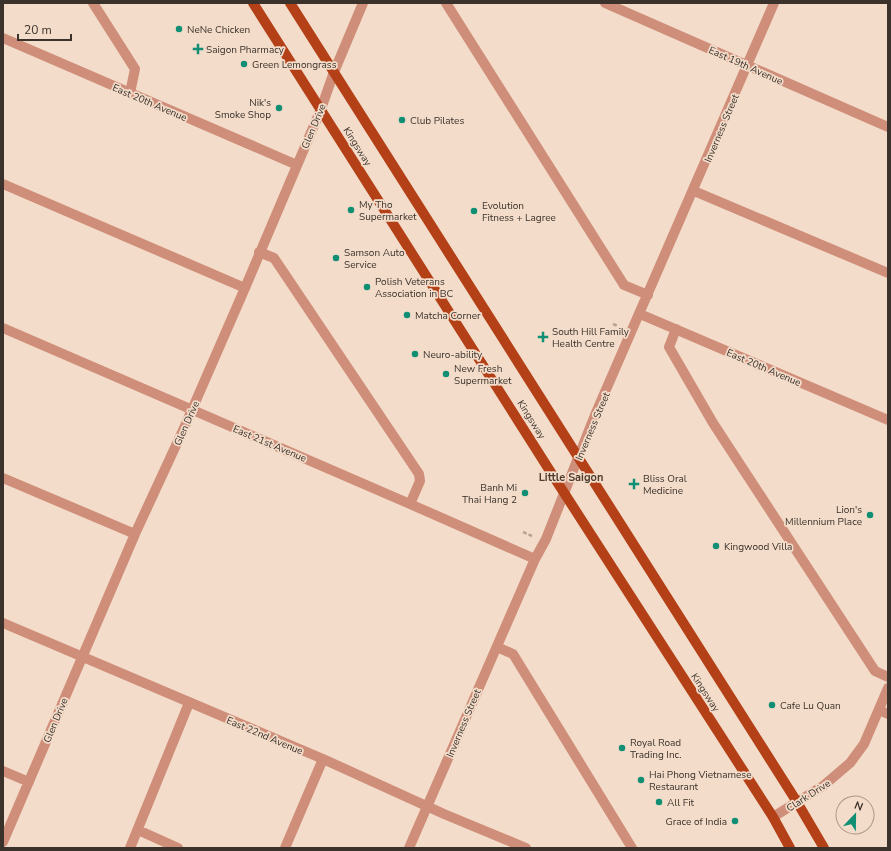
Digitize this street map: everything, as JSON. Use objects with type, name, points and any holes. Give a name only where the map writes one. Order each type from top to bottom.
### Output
[{"type":"main road","name":"Kingsway","points":[[253,3],[773,817],[790,848]]},
{"type":"main road","name":"Kingsway","points":[[290,3],[797,802],[824,848]]},
{"type":"street","points":[[93,3],[135,69],[130,93]]},
{"type":"street","name":"Glen Drive","points":[[3,842],[134,534],[192,409],[245,288],[321,109],[334,72],[363,3]]},
{"type":"street","points":[[446,3],[624,285],[648,295]]},
{"type":"street","name":"East 19th Avenue","points":[[605,3],[888,127]]},
{"type":"street","name":"Inverness Street","points":[[409,848],[535,559],[546,539],[595,416],[694,191],[774,3]]},
{"type":"street","name":"East 20th Avenue","points":[[3,38],[297,165]]},
{"type":"street","points":[[3,184],[245,288]]},
{"type":"street","points":[[694,191],[888,274]]},
{"type":"street","points":[[260,252],[274,258],[419,474],[420,481],[410,504]]},
{"type":"street","name":"East 20th Avenue","points":[[640,314],[888,420]]},
{"type":"street","name":"East 21st Avenue","points":[[3,328],[535,559]]},
{"type":"street","points":[[676,329],[669,347],[713,423],[875,671],[888,677]]},
{"type":"street","points":[[3,478],[134,534]]},
{"type":"street","name":"East 22nd Avenue","points":[[3,623],[526,848]]},
{"type":"street","points":[[496,647],[513,654],[632,848]]},
{"type":"street","name":"Clark Drive","points":[[773,817],[823,786],[850,763],[864,744],[883,712],[888,688]]},
{"type":"street","points":[[130,848],[189,703]]},
{"type":"street","points":[[285,848],[323,760]]},
{"type":"street","points":[[3,771],[29,782]]},
{"type":"street","points":[[138,830],[178,848]]},
{"type":"path","points":[[613,324],[618,326]]},
{"type":"path","points":[[523,532],[532,536]]},
{"type":"place","name":"NeNe Chicken","points":[[179,29]]},
{"type":"place","name":"Saigon Pharmacy","points":[[198,49]]},
{"type":"place","name":"Green Lemongrass","points":[[244,64]]},
{"type":"place","name":"Nik's Smoke Shop","points":[[279,108]]},
{"type":"place","name":"Club Pilates","points":[[402,120]]},
{"type":"place","name":"My Tho Supermarket","points":[[351,210]]},
{"type":"place","name":"Evolution Fitness + Lagree","points":[[474,211]]},
{"type":"place","name":"Samson Auto Service","points":[[336,258]]},
{"type":"place","name":"Polish Veterans Association in BC","points":[[367,287]]},
{"type":"place","name":"Matcha Corner","points":[[407,315]]},
{"type":"place","name":"South Hill Family Health Centre","points":[[543,337]]},
{"type":"place","name":"Neuro-ability","points":[[415,354]]},
{"type":"place","name":"New Fresh Supermarket","points":[[446,374]]},
{"type":"place","name":"Bliss Oral Medicine","points":[[634,484]]},
{"type":"place","name":"Banh Mi Thai Hang 2","points":[[525,493]]},
{"type":"place","name":"Lion's Millennium Place","points":[[870,515]]},
{"type":"place","name":"Kingwood Villa","points":[[716,546]]},
{"type":"place","name":"Cafe Lu Quan","points":[[772,705]]},
{"type":"place","name":"Royal Road Trading Inc.","points":[[622,748]]},
{"type":"place","name":"Hai Phong Vietnamese Restaurant","points":[[641,780]]},
{"type":"place","name":"All Fit","points":[[659,802]]},
{"type":"place","name":"Grace of India","points":[[735,821]]},
{"type":"district","name":"Little Saigon","points":[[571,477]]}]
